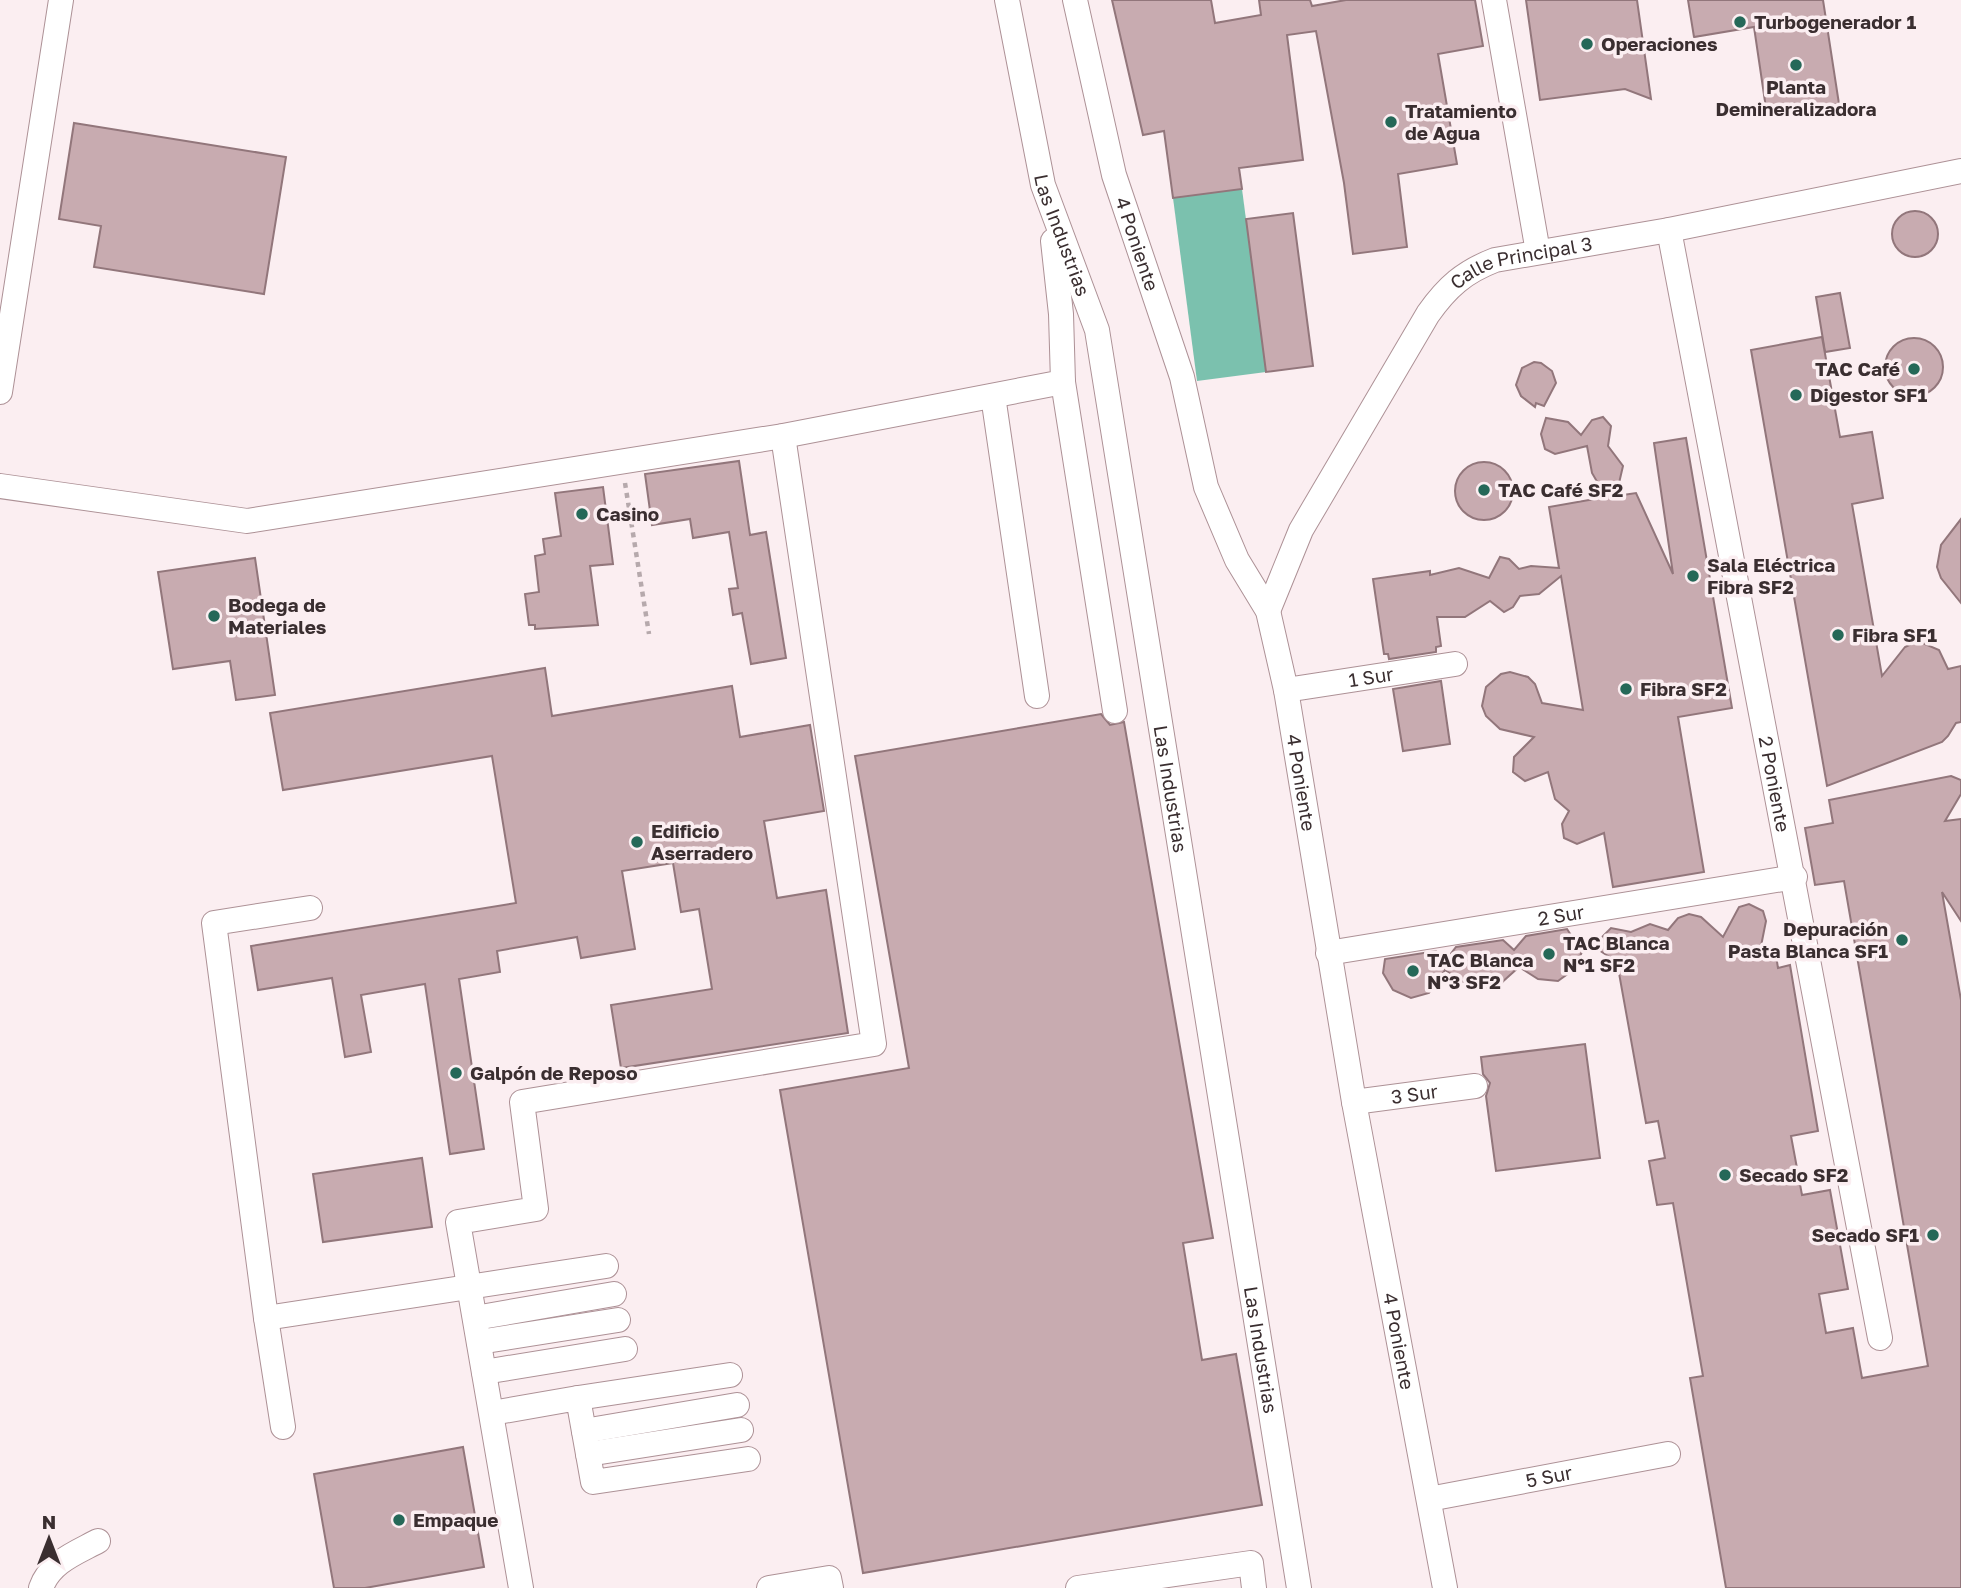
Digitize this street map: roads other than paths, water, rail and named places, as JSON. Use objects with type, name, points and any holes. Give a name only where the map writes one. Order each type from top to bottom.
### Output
[{"type":"street","points":[[0,392],[11,248],[61,0]]},
{"type":"street","name":"Las Industrias","points":[[1007,0],[1043,186],[1097,330],[1299,1588]]},
{"type":"street","name":"4 Poniente","points":[[1075,0],[1114,175],[1182,377],[1206,487],[1237,560],[1268,611],[1286,690],[1354,1102],[1445,1588]]},
{"type":"street","points":[[1494,0],[1538,252]]},
{"type":"street","name":"Calle Principal 3","points":[[1268,611],[1301,530],[1428,314],[1447,288],[1471,269],[1495,260],[1669,230],[1961,171]]},
{"type":"street","points":[[1043,186],[1057,271],[1063,382],[1115,711]]},
{"type":"street","name":"2 Poniente","points":[[1669,230],[1795,877],[1880,1338]]},
{"type":"street","points":[[0,486],[247,521],[783,436],[1063,382]]},
{"type":"street","points":[[993,396],[1037,696]]},
{"type":"street","points":[[521,1588],[458,1222],[536,1209],[522,1102],[874,1044],[783,436]]},
{"type":"street","name":"1 Sur","points":[[1286,690],[1455,664]]},
{"type":"street","name":"2 Sur","points":[[1328,953],[1795,877]]},
{"type":"street","points":[[283,1427],[214,923],[310,908]]},
{"type":"street","name":"3 Sur","points":[[1354,1102],[1475,1086]]},
{"type":"street","points":[[266,1318],[606,1266]]},
{"type":"street","points":[[477,1330],[614,1294]]},
{"type":"street","points":[[477,1330],[618,1320]]},
{"type":"street","points":[[484,1372],[625,1349]]},
{"type":"street","points":[[492,1413],[730,1375]]},
{"type":"street","points":[[578,1398],[593,1482],[748,1459]]},
{"type":"street","points":[[586,1442],[737,1405]]},
{"type":"street","points":[[586,1442],[741,1430]]},
{"type":"street","name":"5 Sur","points":[[1429,1499],[1668,1454]]},
{"type":"street","points":[[41,1588],[62,1560],[99,1541]]},
{"type":"street","points":[[1078,1588],[1251,1563],[1254,1588]]},
{"type":"street","points":[[769,1588],[829,1578],[831,1588]]},
{"type":"place","name":"Turbogenerador 1","points":[[1740,22]]},
{"type":"place","name":"Operaciones","points":[[1587,44]]},
{"type":"place","name":"Planta Demineralizadora","points":[[1796,65]]},
{"type":"place","name":"Tratamiento de Agua","points":[[1391,122]]},
{"type":"place","name":"TAC Café","points":[[1914,369]]},
{"type":"place","name":"Digestor SF1","points":[[1796,395]]},
{"type":"place","name":"TAC Café SF2","points":[[1484,490]]},
{"type":"place","name":"Casino","points":[[582,514]]},
{"type":"place","name":"Sala Eléctrica Fibra SF2","points":[[1693,576]]},
{"type":"place","name":"Bodega de Materiales","points":[[214,616]]},
{"type":"place","name":"Fibra SF1","points":[[1838,635]]},
{"type":"place","name":"Fibra SF2","points":[[1626,689]]},
{"type":"place","name":"Edificio Aserradero","points":[[637,842]]},
{"type":"place","name":"Depuración Pasta Blanca SF1","points":[[1902,940]]},
{"type":"place","name":"TAC Blanca N°1 SF2","points":[[1549,954]]},
{"type":"place","name":"TAC Blanca N°3 SF2","points":[[1413,971]]},
{"type":"place","name":"Galpón de Reposo","points":[[456,1073]]},
{"type":"place","name":"Secado SF2","points":[[1725,1175]]},
{"type":"place","name":"Secado SF1","points":[[1933,1235]]},
{"type":"place","name":"Empaque","points":[[399,1520]]}]
